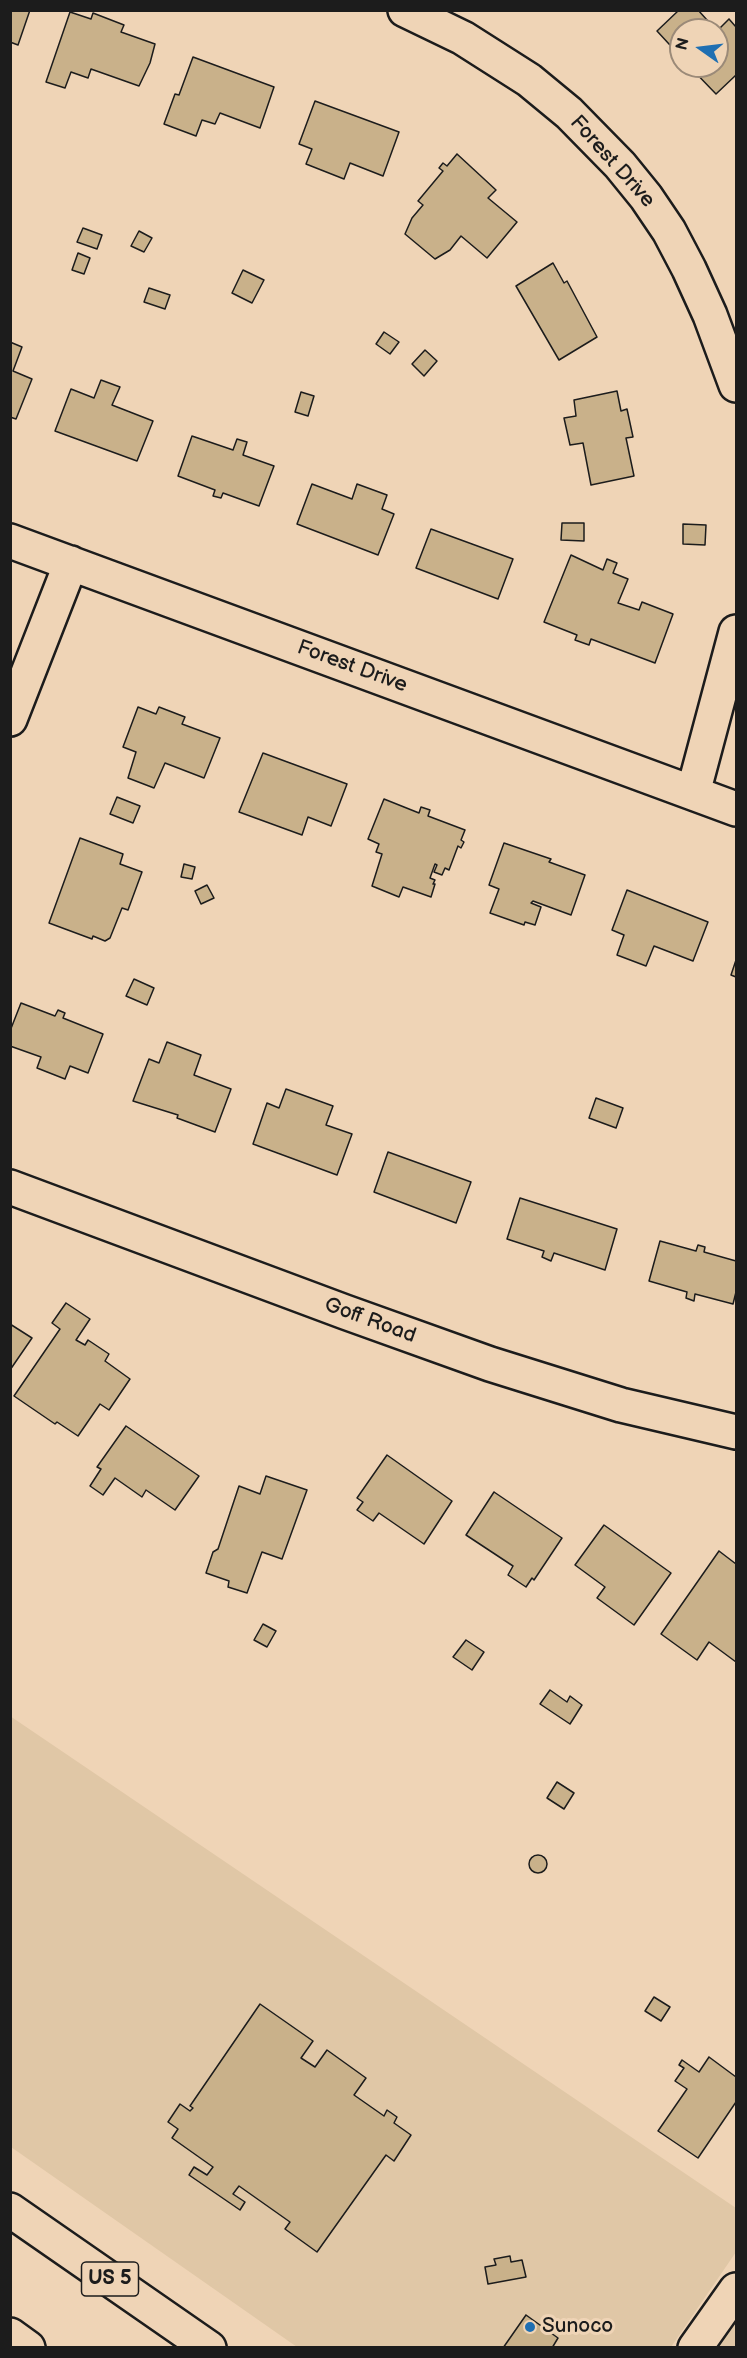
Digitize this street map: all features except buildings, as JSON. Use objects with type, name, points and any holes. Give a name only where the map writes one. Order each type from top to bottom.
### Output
[{"type":"main road","name":"Forest Drive","points":[[405,10],[463,38],[508,65],[549,95],[620,165],[646,197],[669,231],[690,269],[736,385]]},
{"type":"main road","name":"Forest Drive","points":[[10,541],[736,809]]},
{"type":"main road","points":[[10,719],[70,563]]},
{"type":"main road","points":[[693,793],[736,632]]},
{"type":"main road","name":"Goff Road","points":[[10,1187],[345,1312],[500,1367],[621,1405],[736,1432]]},
{"type":"main road","name":"US 5","points":[[10,2210],[209,2348]]},
{"type":"main road","points":[[695,2348],[736,2290]]},
{"type":"main road","points":[[10,2335],[28,2348]]},
{"type":"shaded area","points":[[10,1716],[736,2208],[736,2252],[671,2347],[297,2347],[11,2147]]},
{"type":"shaded area","points":[[736,2318],[736,2347],[717,2347]]},
{"type":"place","name":"Sunoco","points":[[530,2327]]}]
